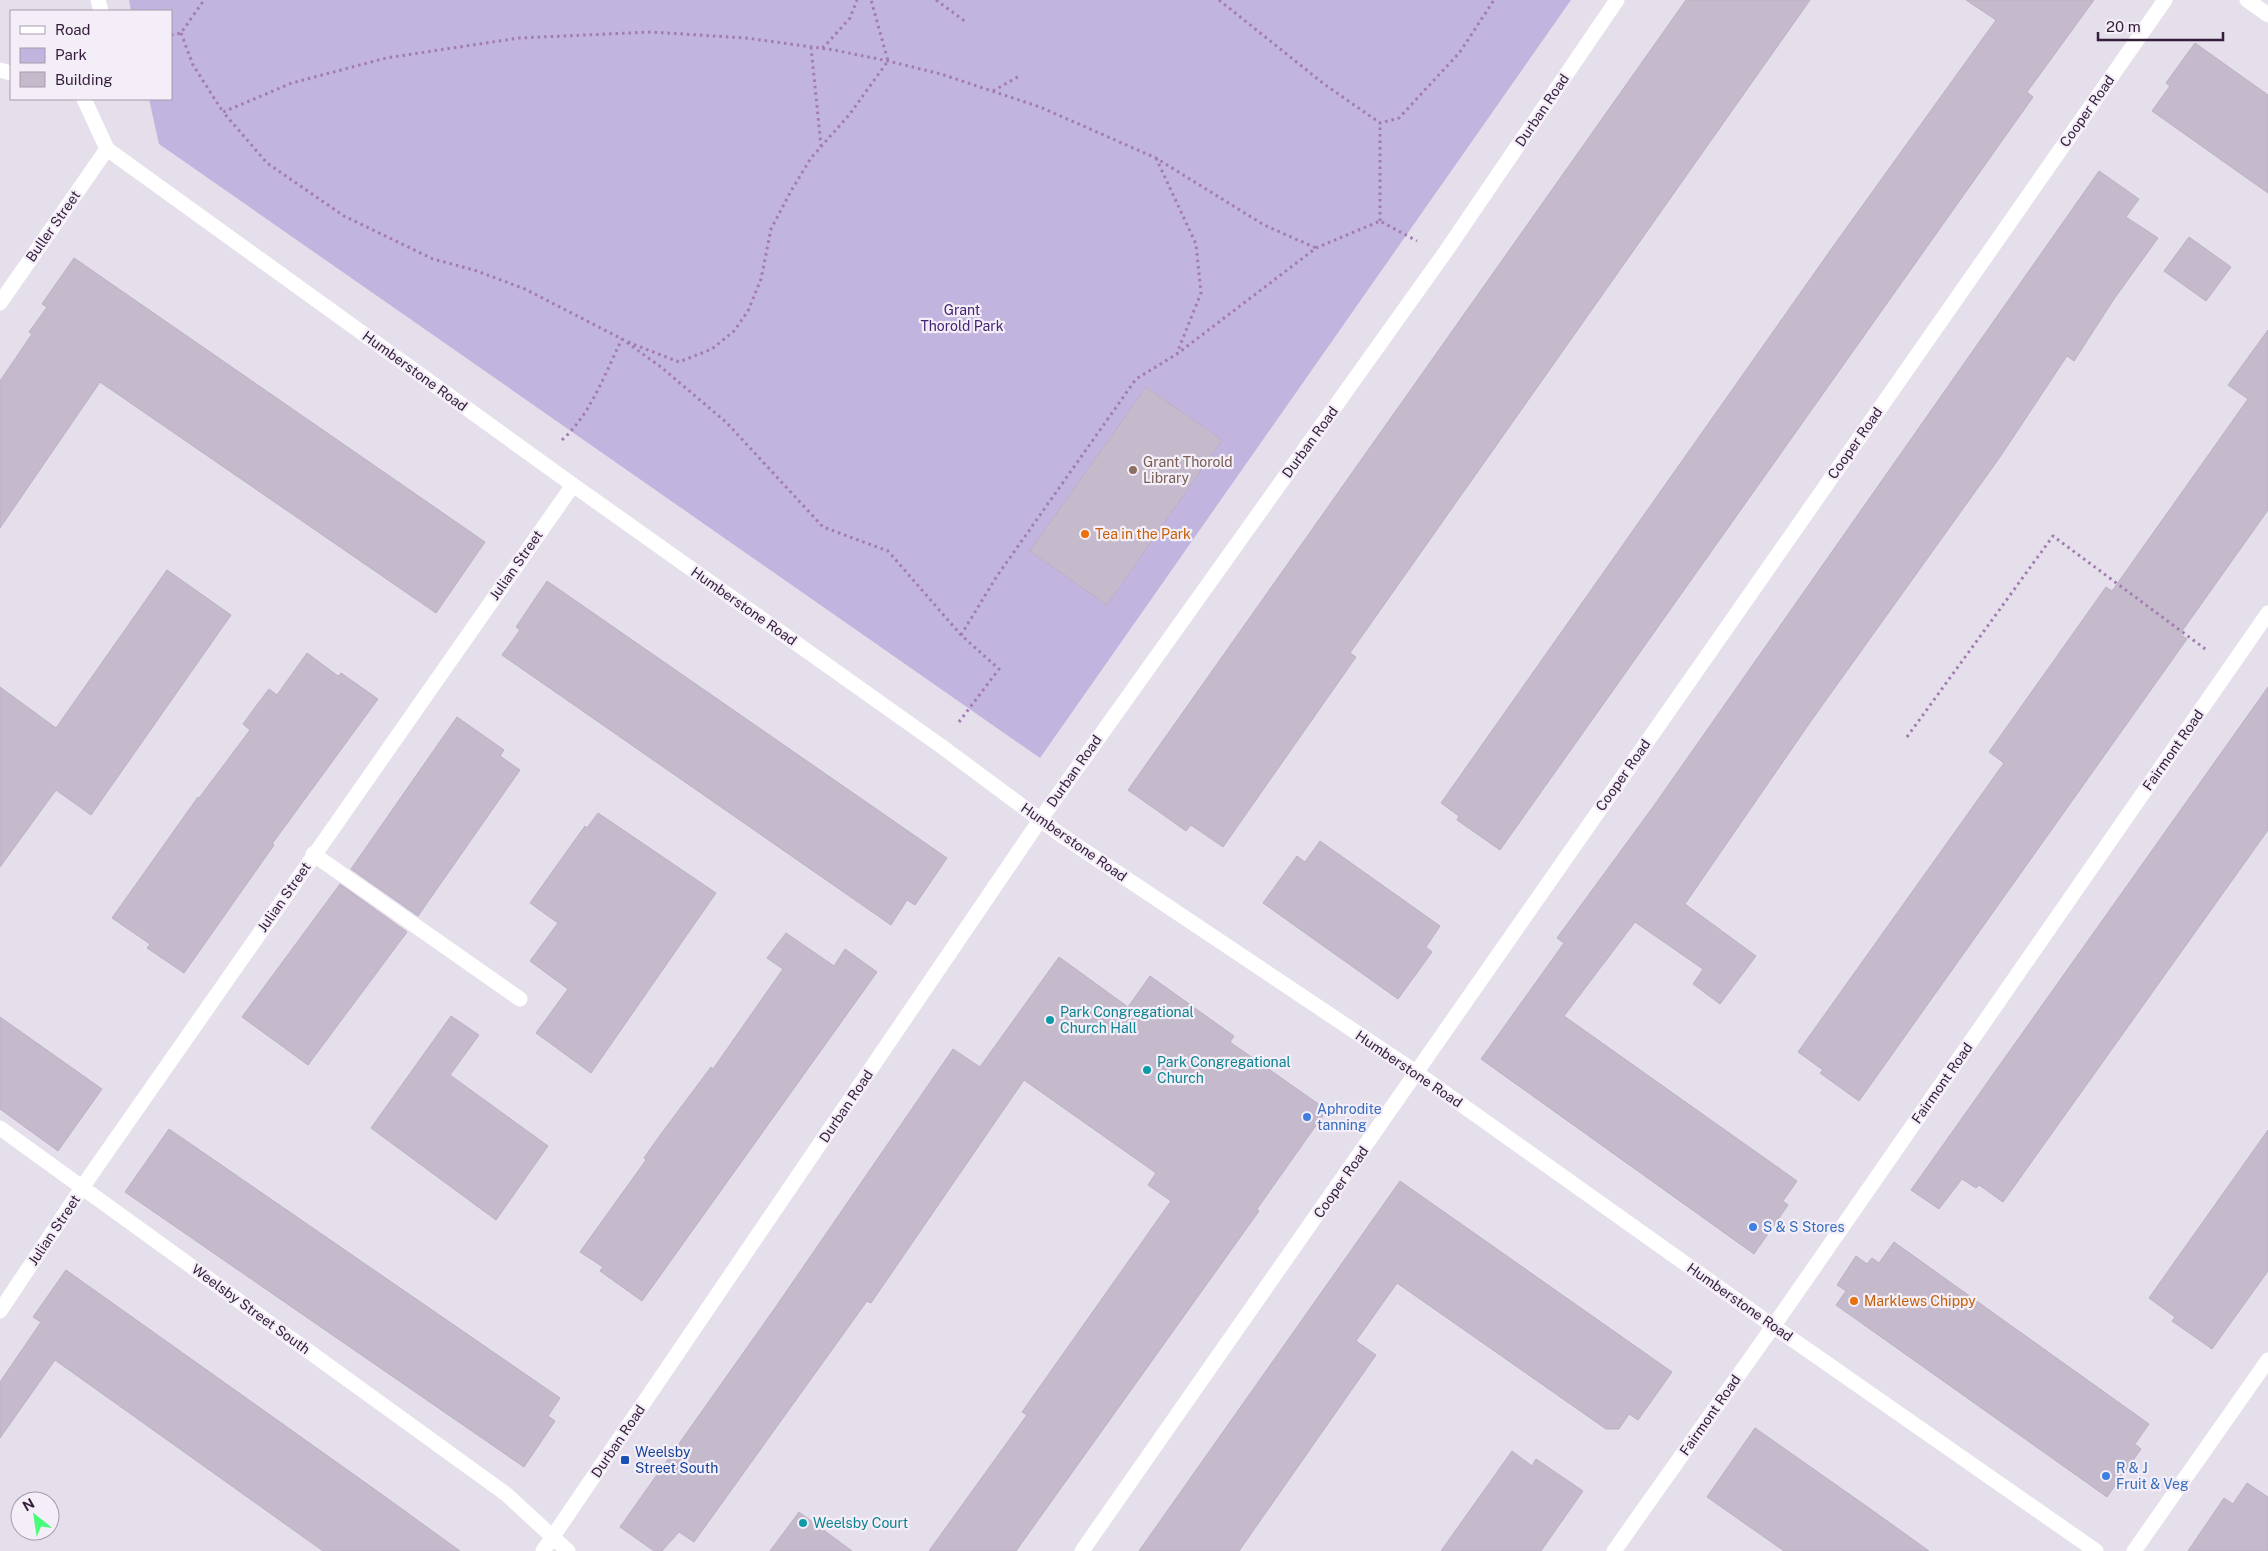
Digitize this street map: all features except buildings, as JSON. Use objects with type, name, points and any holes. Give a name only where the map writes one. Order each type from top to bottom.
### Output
[{"type":"street","name":"Durban Road","points":[[543,1551],[1040,820],[1444,254],[1617,0]]},
{"type":"street","name":"Cooper Road","points":[[1082,1551],[2164,0]]},
{"type":"street","points":[[2247,0],[2268,15]]},
{"type":"street","name":"Humberstone Road","points":[[84,100],[107,149],[572,485],[941,746],[1040,820],[1417,1073],[1773,1326],[2096,1551]]},
{"type":"street","name":"Buller Street","points":[[0,303],[107,149]]},
{"type":"street","name":"Julian Street","points":[[0,1311],[83,1186],[572,485]]},
{"type":"street","name":"Fairmont Road","points":[[1614,1551],[1773,1326],[2268,613]]},
{"type":"street","points":[[313,854],[520,999]]},
{"type":"street","name":"Weelsby Street South","points":[[0,1128],[83,1186],[506,1494],[568,1551]]},
{"type":"street","points":[[2134,1551],[2268,1360]]},
{"type":"path","points":[[172,35],[181,33],[204,0]]},
{"type":"path","points":[[810,47],[824,47],[850,18],[857,0]]},
{"type":"path","points":[[871,0],[888,61]]},
{"type":"path","points":[[936,0],[966,22]]},
{"type":"path","points":[[1219,0],[1324,84],[1380,123],[1399,118],[1460,52],[1494,0]]},
{"type":"path","points":[[223,112],[292,83],[386,58],[519,38],[650,32],[746,38],[888,61],[941,74],[1040,107],[1156,158],[1264,225],[1316,248]]},
{"type":"path","points":[[181,33],[193,65],[223,112],[267,163],[344,216],[433,259],[474,270],[525,289],[622,339],[680,362],[712,349],[734,331],[748,311],[761,279],[771,229],[811,158],[849,115],[888,61]]},
{"type":"path","points":[[810,47],[821,147]]},
{"type":"path","points":[[992,91],[1022,75]]},
{"type":"path","points":[[1380,123],[1380,221]]},
{"type":"path","points":[[1156,158],[1196,244],[1201,293],[1177,354]]},
{"type":"path","points":[[1380,221],[1444,254]]},
{"type":"path","points":[[962,636],[997,576],[1136,380],[1177,354],[1316,248],[1380,221]]},
{"type":"path","points":[[539,461],[569,434],[598,392],[622,339]]},
{"type":"path","points":[[622,339],[661,367],[727,423],[823,527],[888,551],[962,636],[999,669],[941,746]]},
{"type":"path","points":[[1907,737],[2053,536],[2202,647],[2232,666]]},
{"type":"green space","name":"Grant Thorold Park","points":[[129,0],[1571,0],[1040,758],[159,144],[149,100],[172,100],[172,10],[131,10]]},
{"type":"place","name":"Grant Thorold Library","points":[[1133,470]]},
{"type":"place","name":"Tea in the Park","points":[[1085,534]]},
{"type":"place","name":"Park Congregational Church Hall","points":[[1050,1020]]},
{"type":"place","name":"Park Congregational Church","points":[[1147,1070]]},
{"type":"place","name":"Aphrodite tanning","points":[[1307,1117]]},
{"type":"place","name":"S & S Stores","points":[[1753,1227]]},
{"type":"place","name":"Marklews Chippy","points":[[1854,1301]]},
{"type":"place","name":"Weelsby Street South","points":[[625,1460]]},
{"type":"place","name":"R & J Fruit & Veg","points":[[2106,1476]]},
{"type":"place","name":"Weelsby Court","points":[[803,1523]]}]
